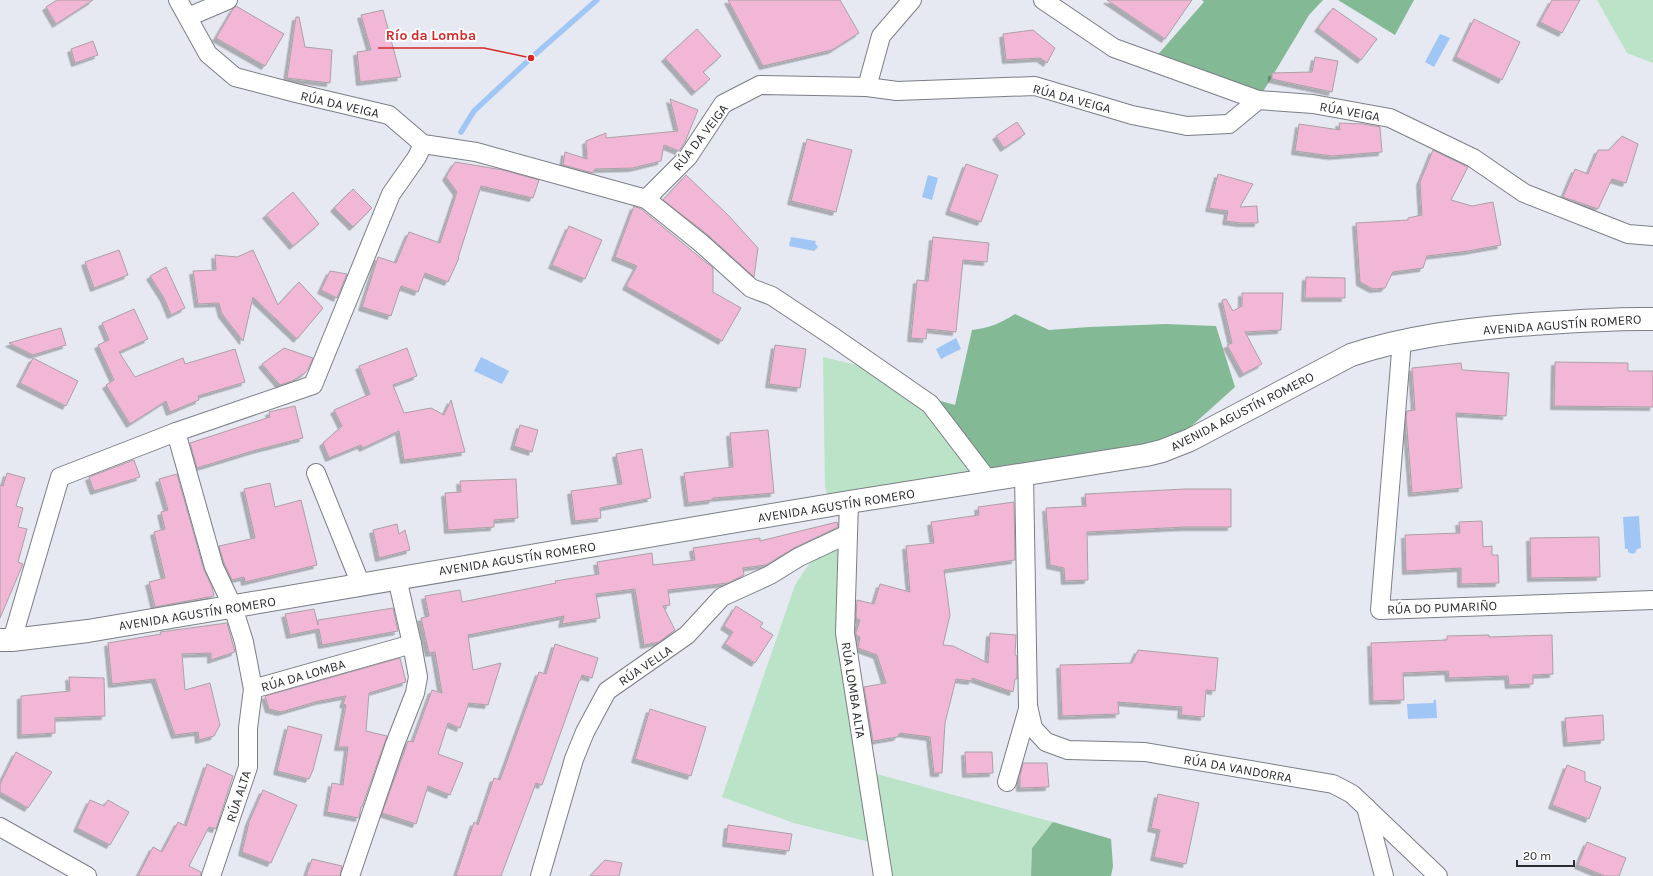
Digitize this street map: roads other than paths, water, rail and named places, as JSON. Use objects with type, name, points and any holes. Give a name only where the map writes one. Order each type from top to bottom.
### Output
[{"type":"street","name":"RÚA DA VEIGA","points":[[178,0],[208,54],[235,77],[389,115],[423,144]]},
{"type":"street","points":[[188,17],[228,0]]},
{"type":"street","points":[[867,87],[881,36],[912,0]]},
{"type":"street","name":"RÚA VEIGA","points":[[1043,0],[1114,48],[1258,100],[1313,104],[1390,118],[1473,158],[1524,193],[1628,234],[1653,236]]},
{"type":"street","name":"RÚA DA VEIGA","points":[[646,199],[688,157],[723,104],[760,84],[867,87],[897,91],[1035,86],[1132,115],[1187,126],[1230,124],[1258,100]]},
{"type":"street","points":[[6,640],[60,477],[176,432],[313,386],[391,194],[418,157],[423,144],[476,152],[646,199],[701,243],[751,288],[772,296],[930,404],[988,480]]},
{"type":"street","name":"AVENIDA AGUSTÍN ROMERO","points":[[6,640],[88,631],[849,502],[1162,451],[1190,440],[1351,355],[1402,340],[1490,328],[1560,322],[1653,319]]},
{"type":"street","name":"RÚA DO PUMARIÑO","points":[[1402,340],[1380,610],[1653,600]]},
{"type":"street","name":"RÚA DA LOMBA","points":[[176,432],[214,567],[233,607],[244,642],[253,689],[412,644]]},
{"type":"street","points":[[316,473],[360,585]]},
{"type":"street","name":"RÚA DA VANDORRA","points":[[1024,474],[1028,706],[1033,728],[1046,742],[1068,750],[1145,752],[1333,784],[1352,794],[1438,876]]},
{"type":"street","name":"RÚA LOMBA ALTA","points":[[849,502],[845,633],[883,876]]},
{"type":"street","name":"RÚA VELLA","points":[[540,876],[574,759],[585,732],[606,691],[686,635],[722,597],[770,575],[799,557],[848,534]]},
{"type":"street","points":[[350,876],[393,751],[415,693],[418,677],[397,578]]},
{"type":"street","name":"RÚA ALTA","points":[[211,876],[248,767],[248,728],[253,689]]},
{"type":"street","name":"RÚA DA VANDORRA","points":[[1007,782],[1028,706]]},
{"type":"street","points":[[1366,807],[1384,876]]},
{"type":"street","points":[[0,827],[87,876]]},
{"type":"water","points":[[1440,34],[1450,38],[1434,67],[1425,62]]},
{"type":"water","points":[[928,175],[938,178],[932,200],[922,197]]},
{"type":"water","points":[[791,237],[816,241],[815,243],[818,247],[814,251],[789,246]]},
{"type":"water","points":[[956,338],[961,349],[941,359],[936,349]]},
{"type":"water","points":[[481,357],[509,371],[502,384],[474,371]]},
{"type":"water","points":[[1639,516],[1641,548],[1637,549],[1635,553],[1632,554],[1628,552],[1628,549],[1625,549],[1623,517]]},
{"type":"water","points":[[1434,700],[1436,700],[1437,718],[1408,719],[1407,704],[1433,703]]},
{"type":"waterway","points":[[461,132],[474,111],[597,0]]},
{"type":"place","name":"Río da Lomba","points":[[531,58]]}]
